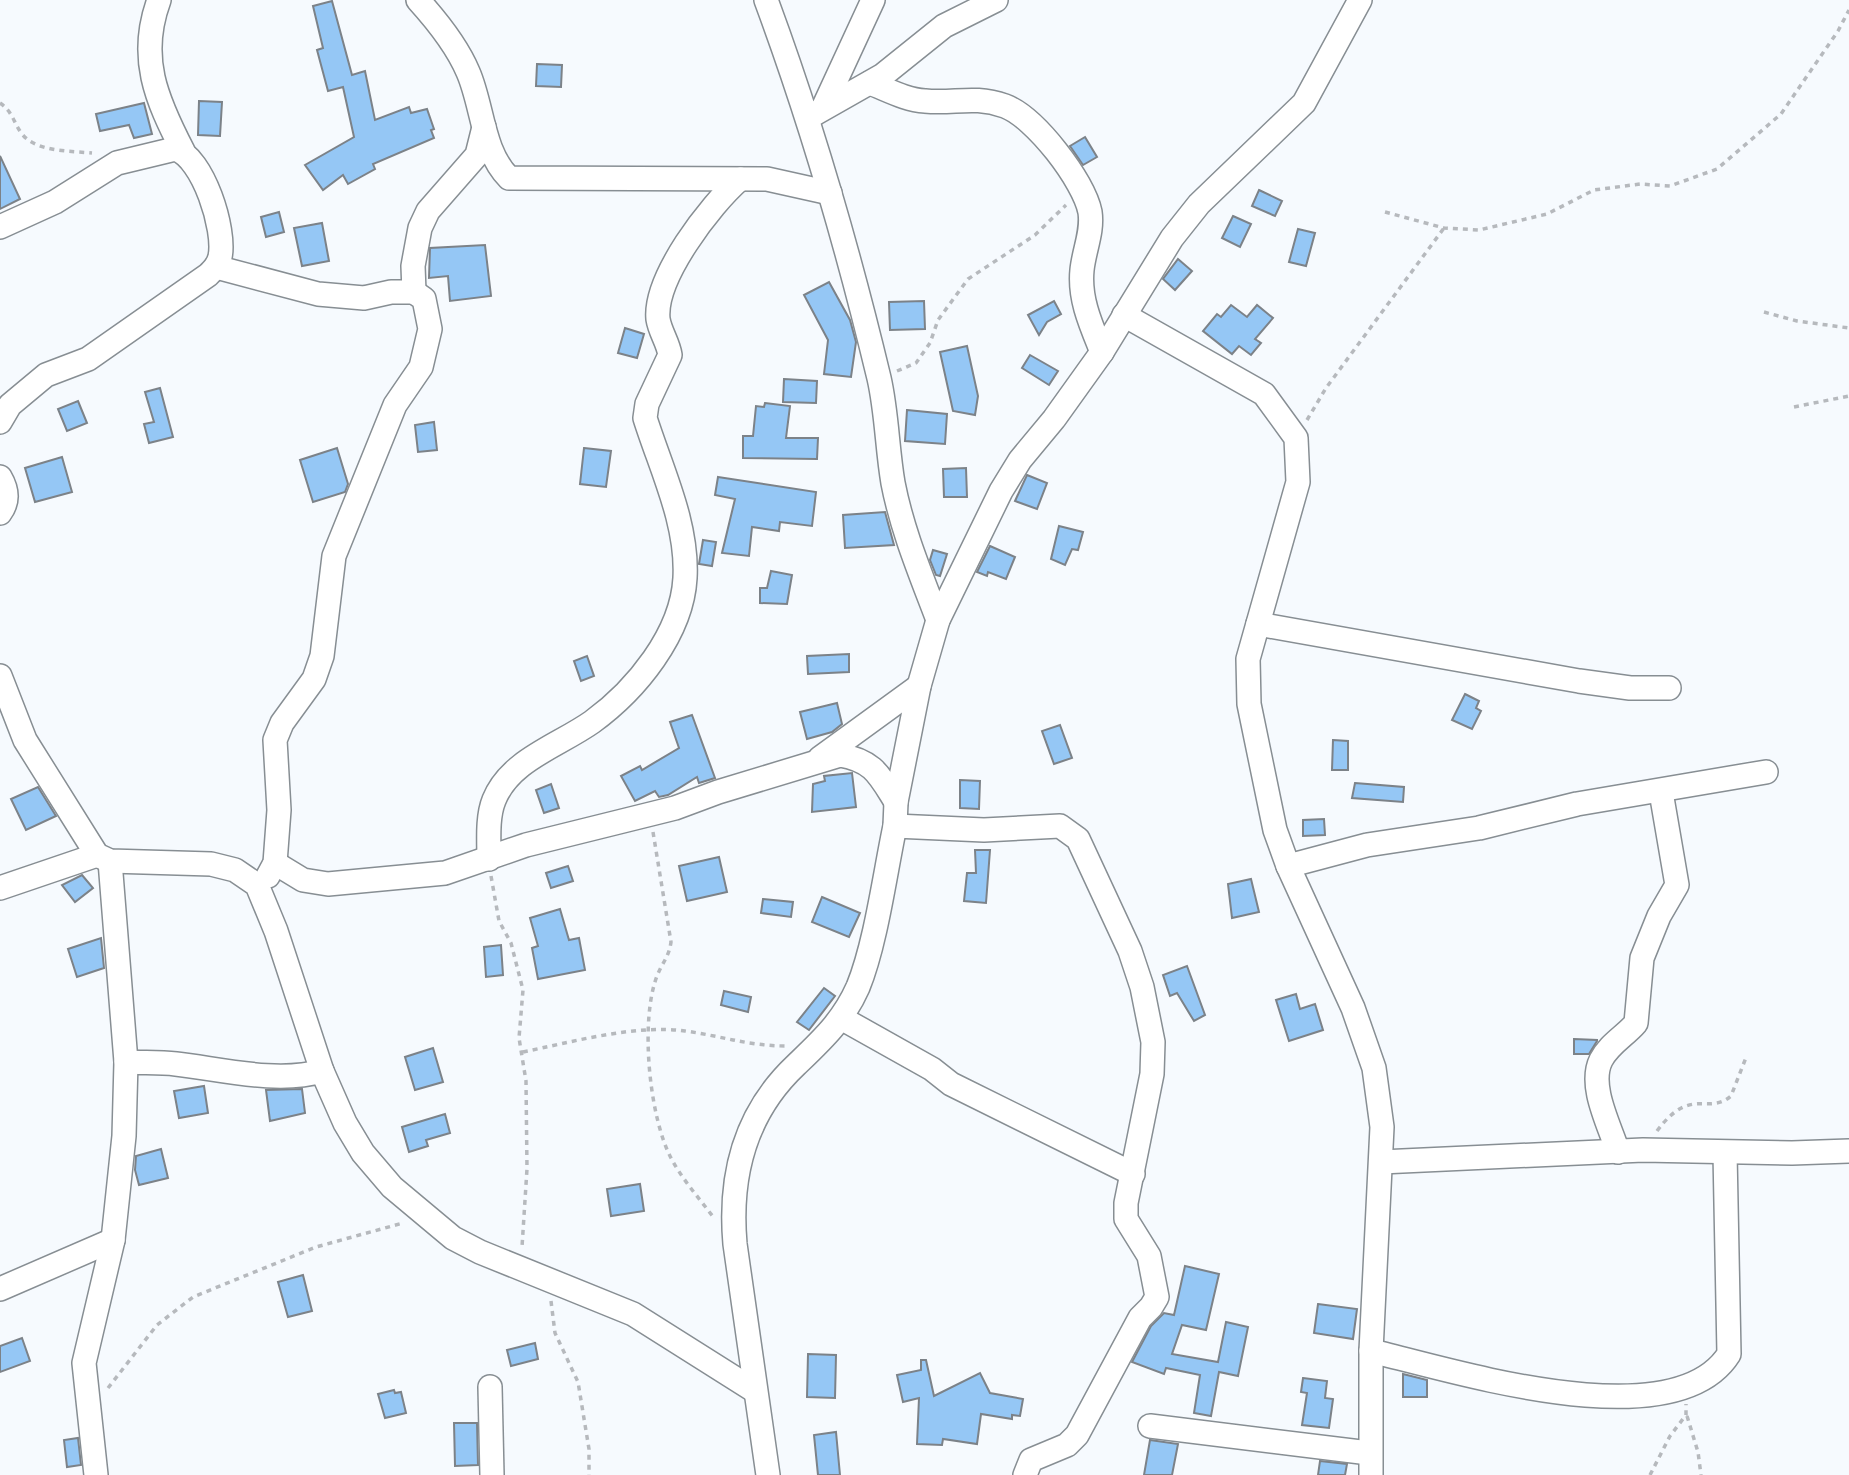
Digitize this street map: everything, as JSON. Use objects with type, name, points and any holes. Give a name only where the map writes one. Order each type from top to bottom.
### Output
[{"type":"street","points":[[0,422],[10,405],[47,375],[89,359],[195,285],[216,267],[220,244],[213,209],[200,172],[183,151],[159,102],[148,53],[150,24],[159,0]]},
{"type":"street","points":[[418,0],[437,22],[468,72],[500,170],[509,178],[740,180],[796,183],[830,193]]},
{"type":"street","points":[[766,0],[817,111],[830,193],[887,416],[893,483],[912,554],[937,620]]},
{"type":"street","points":[[817,111],[873,0]]},
{"type":"street","points":[[817,111],[870,83],[928,36],[996,0]]},
{"type":"street","points":[[768,1475],[735,1244],[732,1206],[735,1173],[745,1138],[776,1087],[819,1046],[841,1017],[858,986],[895,826],[896,802],[919,686],[937,620],[1007,481],[1102,352],[1172,238],[1199,204],[1304,103],[1360,0]]},
{"type":"street","points":[[870,83],[926,102],[974,98],[1006,106],[1022,115],[1040,132],[1079,186],[1090,209],[1091,230],[1084,253],[1082,296],[1102,352]]},
{"type":"street","points":[[414,292],[414,266],[420,228],[428,211],[477,155],[484,127]]},
{"type":"street","points":[[0,227],[55,202],[108,168],[129,158],[175,149],[183,151]]},
{"type":"street","points":[[489,859],[493,802],[516,769],[594,721],[636,681],[658,651],[680,609],[685,578],[684,550],[674,508],[645,418],[647,404],[670,355],[658,317],[665,286],[698,223],[717,198],[740,180]]},
{"type":"street","points":[[216,267],[318,293],[364,298],[391,292],[414,292],[424,299],[430,329],[421,367],[395,405],[334,556],[322,656],[314,679],[282,723],[275,740],[279,810],[275,863],[269,874],[257,885]]},
{"type":"street","points":[[1124,315],[1264,394],[1296,438],[1298,482],[1274,557],[1248,659],[1249,704],[1275,830],[1288,866],[1353,1008],[1374,1068],[1382,1127],[1371,1350],[1370,1464],[1150,1426]]},
{"type":"street","points":[[0,477],[7,496],[6,505],[0,513]]},
{"type":"street","points":[[1258,624],[1578,681],[1630,688],[1669,688]]},
{"type":"street","points":[[0,676],[25,740],[103,858],[127,1062],[124,1136],[113,1240],[84,1363],[96,1475]]},
{"type":"street","points":[[819,759],[919,686]]},
{"type":"street","points":[[275,863],[303,880],[328,884],[445,873],[582,830],[651,815],[819,759],[840,755],[856,758],[873,767],[896,802]]},
{"type":"street","points":[[1288,866],[1367,845],[1479,828],[1623,796],[1661,792],[1766,772]]},
{"type":"street","points":[[1618,1152],[1598,1090],[1597,1072],[1602,1059],[1616,1041],[1636,1023],[1642,958],[1659,916],[1677,885],[1661,792]]},
{"type":"street","points":[[895,826],[984,830],[1060,826],[1078,839],[1130,951],[1149,1014],[1153,1042],[1152,1074],[1126,1203],[1126,1219],[1149,1256],[1157,1297],[1152,1307],[1140,1318],[1077,1435],[1067,1445],[1031,1460],[1025,1475]]},
{"type":"street","points":[[0,888],[103,858],[211,864],[235,870],[257,885],[276,931],[322,1071],[363,1153],[392,1186],[453,1238],[480,1252],[520,1266],[632,1314],[755,1391]]},
{"type":"street","points":[[841,1017],[932,1069],[951,1084],[1133,1174]]},
{"type":"street","points":[[127,1062],[173,1064],[235,1073],[309,1075],[322,1071]]},
{"type":"street","points":[[1381,1163],[1643,1150],[1725,1153],[1849,1151]]},
{"type":"street","points":[[1371,1350],[1550,1393],[1613,1396],[1659,1393],[1683,1387],[1720,1369],[1730,1354],[1725,1153]]},
{"type":"street","points":[[0,1289],[113,1240]]},
{"type":"street","points":[[489,1387],[492,1475]]},
{"type":"path","points":[[1385,212],[1444,228],[1479,230],[1514,224],[1547,214],[1594,190],[1640,184],[1670,186],[1717,169],[1781,114],[1838,32],[1849,10]]},
{"type":"path","points":[[0,103],[11,110],[22,133],[30,141],[46,147],[129,158]]},
{"type":"path","points":[[879,379],[916,363],[930,344],[937,320],[968,279],[1035,235],[1067,205],[1079,186]]},
{"type":"path","points":[[1296,438],[1326,388],[1444,228]]},
{"type":"path","points":[[1764,312],[1797,321],[1849,328]]},
{"type":"path","points":[[1794,407],[1849,396]]},
{"type":"path","points":[[651,815],[671,942],[669,957],[657,976],[648,1031],[650,1074],[657,1118],[671,1157],[735,1244]]},
{"type":"path","points":[[489,859],[499,921],[511,943],[523,990],[519,1022],[523,1052],[527,1169],[520,1266]]},
{"type":"path","points":[[523,1052],[648,1031],[685,1031],[729,1042],[766,1046],[819,1046]]},
{"type":"path","points":[[1643,1150],[1667,1118],[1686,1104],[1720,1103],[1731,1096],[1747,1055]]},
{"type":"path","points":[[90,1408],[157,1325],[192,1297],[316,1247],[427,1217]]},
{"type":"path","points":[[549,1278],[555,1333],[578,1382],[589,1449],[589,1475]]},
{"type":"path","points":[[1683,1387],[1686,1415],[1698,1452],[1701,1475]]},
{"type":"path","points":[[1650,1475],[1670,1436],[1686,1415]]},
{"type":"building","points":[[332,1],[352,75],[365,71],[375,120],[409,107],[411,113],[427,109],[434,129],[431,130],[434,138],[373,164],[375,169],[348,184],[343,175],[323,190],[305,165],[354,137],[343,87],[328,91],[317,50],[323,48],[313,6]]},
{"type":"building","points":[[537,64],[562,65],[561,87],[536,86]]},
{"type":"building","points":[[199,101],[222,102],[220,136],[198,135]]},
{"type":"building","points":[[144,103],[152,134],[134,138],[129,125],[100,131],[96,114]]},
{"type":"building","points":[[1085,137],[1097,157],[1083,165],[1070,146]]},
{"type":"building","points":[[0,156],[20,199],[0,209]]},
{"type":"building","points":[[1259,190],[1282,201],[1275,216],[1252,206]]},
{"type":"building","points":[[279,212],[284,232],[266,237],[261,217]]},
{"type":"building","points":[[1233,216],[1251,224],[1240,247],[1222,238]]},
{"type":"building","points":[[322,223],[329,261],[302,266],[294,228]]},
{"type":"building","points":[[1298,229],[1315,233],[1306,266],[1289,262]]},
{"type":"building","points":[[485,245],[491,296],[450,301],[448,276],[429,278],[430,248]]},
{"type":"building","points":[[1178,259],[1192,271],[1175,290],[1163,279]]},
{"type":"building","points":[[829,282],[850,320],[856,342],[851,377],[824,374],[828,340],[804,295]]},
{"type":"building","points":[[924,301],[925,329],[890,330],[889,302]]},
{"type":"building","points":[[1054,301],[1061,314],[1047,322],[1039,335],[1028,315]]},
{"type":"building","points":[[1231,305],[1247,317],[1257,305],[1273,318],[1255,339],[1261,343],[1251,355],[1239,346],[1232,354],[1203,331],[1217,314],[1221,317]]},
{"type":"building","points":[[625,328],[644,334],[637,358],[618,353]]},
{"type":"building","points":[[967,346],[978,396],[975,415],[953,411],[940,352]]},
{"type":"building","points":[[1030,355],[1058,371],[1049,385],[1022,368]]},
{"type":"building","points":[[784,379],[817,381],[816,403],[783,402]]},
{"type":"building","points":[[160,388],[173,437],[149,443],[144,424],[154,422],[145,392]]},
{"type":"building","points":[[78,401],[87,423],[67,431],[58,409]]},
{"type":"building","points":[[765,403],[790,406],[786,438],[818,438],[817,459],[743,458],[743,436],[753,436],[756,406],[764,407]]},
{"type":"building","points":[[907,410],[947,414],[945,444],[905,441]]},
{"type":"building","points":[[434,422],[437,450],[418,452],[415,425]]},
{"type":"building","points":[[337,448],[348,484],[345,492],[313,502],[300,460]]},
{"type":"building","points":[[584,448],[611,451],[606,487],[580,484]]},
{"type":"building","points":[[62,457],[72,492],[35,502],[25,468]]},
{"type":"building","points":[[966,468],[967,497],[944,497],[943,469]]},
{"type":"building","points":[[1027,475],[1047,483],[1037,509],[1015,501]]},
{"type":"building","points":[[718,477],[816,492],[812,526],[780,522],[779,531],[752,527],[749,556],[722,553],[735,499],[715,495]]},
{"type":"building","points":[[885,512],[894,545],[845,548],[843,515]]},
{"type":"building","points":[[1059,526],[1083,532],[1078,550],[1072,549],[1065,565],[1051,559]]},
{"type":"building","points":[[703,540],[716,542],[712,566],[699,564]]},
{"type":"building","points":[[990,546],[1015,557],[1006,579],[988,572],[987,576],[977,572]]},
{"type":"building","points":[[933,550],[947,554],[940,576],[936,575],[930,560]]},
{"type":"building","points":[[771,571],[792,575],[787,604],[760,603],[760,588],[767,588]]},
{"type":"building","points":[[849,654],[849,672],[808,674],[807,656]]},
{"type":"building","points":[[587,656],[594,676],[581,681],[574,661]]},
{"type":"building","points":[[1465,694],[1479,701],[1476,708],[1481,711],[1472,729],[1452,720]]},
{"type":"building","points":[[837,703],[842,724],[832,732],[807,739],[800,712]]},
{"type":"building","points":[[692,715],[715,778],[699,783],[697,777],[668,795],[659,797],[655,791],[635,801],[621,776],[640,766],[642,770],[679,748],[670,722]]},
{"type":"building","points":[[1060,725],[1072,758],[1054,764],[1042,731]]},
{"type":"building","points":[[1333,740],[1348,741],[1348,770],[1332,770]]},
{"type":"building","points":[[852,773],[856,807],[812,812],[813,784],[825,781],[824,776]]},
{"type":"building","points":[[960,780],[980,781],[979,809],[960,808]]},
{"type":"building","points":[[1355,783],[1404,787],[1403,802],[1352,798]]},
{"type":"building","points":[[551,784],[559,808],[544,813],[536,790]]},
{"type":"building","points":[[38,787],[56,816],[26,830],[11,799]]},
{"type":"building","points":[[1324,819],[1325,835],[1303,836],[1303,820]]},
{"type":"building","points":[[975,850],[990,850],[986,903],[964,901],[967,873],[976,873]]},
{"type":"building","points":[[719,857],[727,892],[687,901],[679,866]]},
{"type":"building","points":[[568,866],[573,881],[551,888],[546,873]]},
{"type":"building","points":[[82,875],[93,888],[75,902],[62,885]]},
{"type":"building","points":[[1251,879],[1259,912],[1232,918],[1228,884]]},
{"type":"building","points":[[822,897],[860,913],[849,937],[812,922]]},
{"type":"building","points":[[763,899],[793,902],[791,917],[761,913]]},
{"type":"building","points":[[560,909],[569,940],[579,938],[585,970],[538,979],[532,948],[538,946],[530,918]]},
{"type":"building","points":[[101,938],[104,968],[77,977],[68,949]]},
{"type":"building","points":[[501,945],[503,975],[486,977],[484,947]]},
{"type":"building","points":[[1187,966],[1205,1015],[1194,1021],[1177,993],[1170,996],[1163,975]]},
{"type":"building","points":[[824,988],[835,996],[809,1030],[797,1022]]},
{"type":"building","points":[[724,991],[751,997],[748,1012],[721,1005]]},
{"type":"building","points":[[1296,994],[1300,1009],[1315,1004],[1323,1030],[1289,1041],[1276,1000]]},
{"type":"building","points":[[1574,1039],[1597,1041],[1589,1054],[1574,1054]]},
{"type":"building","points":[[433,1048],[443,1082],[415,1090],[405,1057]]},
{"type":"building","points":[[204,1086],[208,1113],[179,1118],[174,1091]]},
{"type":"building","points":[[302,1089],[305,1113],[270,1121],[266,1090]]},
{"type":"building","points":[[445,1114],[450,1133],[426,1140],[428,1146],[409,1152],[402,1127]]},
{"type":"building","points":[[161,1149],[168,1178],[139,1185],[135,1170],[136,1156]]},
{"type":"building","points":[[640,1184],[644,1211],[611,1216],[607,1189]]},
{"type":"building","points":[[1185,1266],[1219,1274],[1206,1330],[1182,1325],[1172,1354],[1218,1362],[1226,1322],[1248,1327],[1238,1376],[1219,1372],[1211,1416],[1194,1413],[1200,1375],[1166,1368],[1164,1374],[1132,1362],[1151,1326],[1164,1313],[1174,1315]]},
{"type":"building","points":[[303,1275],[312,1311],[288,1317],[278,1282]]},
{"type":"building","points":[[1318,1304],[1357,1309],[1353,1339],[1314,1333]]},
{"type":"building","points":[[22,1338],[30,1361],[0,1372],[0,1346]]},
{"type":"building","points":[[535,1343],[538,1359],[511,1366],[507,1350]]},
{"type":"building","points":[[808,1354],[836,1355],[835,1398],[807,1397]]},
{"type":"building","points":[[921,1360],[926,1360],[934,1396],[980,1373],[990,1393],[1023,1399],[1020,1416],[1012,1415],[1012,1419],[981,1414],[977,1444],[943,1439],[942,1445],[917,1444],[919,1398],[903,1402],[897,1375],[921,1370]]},
{"type":"building","points":[[1403,1374],[1427,1380],[1427,1397],[1403,1397]]},
{"type":"building","points":[[1303,1378],[1327,1381],[1325,1398],[1333,1399],[1329,1428],[1302,1425],[1307,1393],[1301,1392]]},
{"type":"building","points":[[394,1390],[395,1393],[401,1392],[406,1413],[385,1418],[378,1394]]},
{"type":"building","points":[[454,1423],[477,1423],[478,1465],[455,1466]]},
{"type":"building","points":[[836,1432],[840,1475],[818,1475],[814,1435]]},
{"type":"building","points":[[78,1438],[81,1465],[67,1467],[64,1440]]},
{"type":"building","points":[[1150,1440],[1178,1444],[1172,1475],[1144,1475]]},
{"type":"building","points":[[1320,1461],[1347,1464],[1345,1475],[1318,1475]]}]
